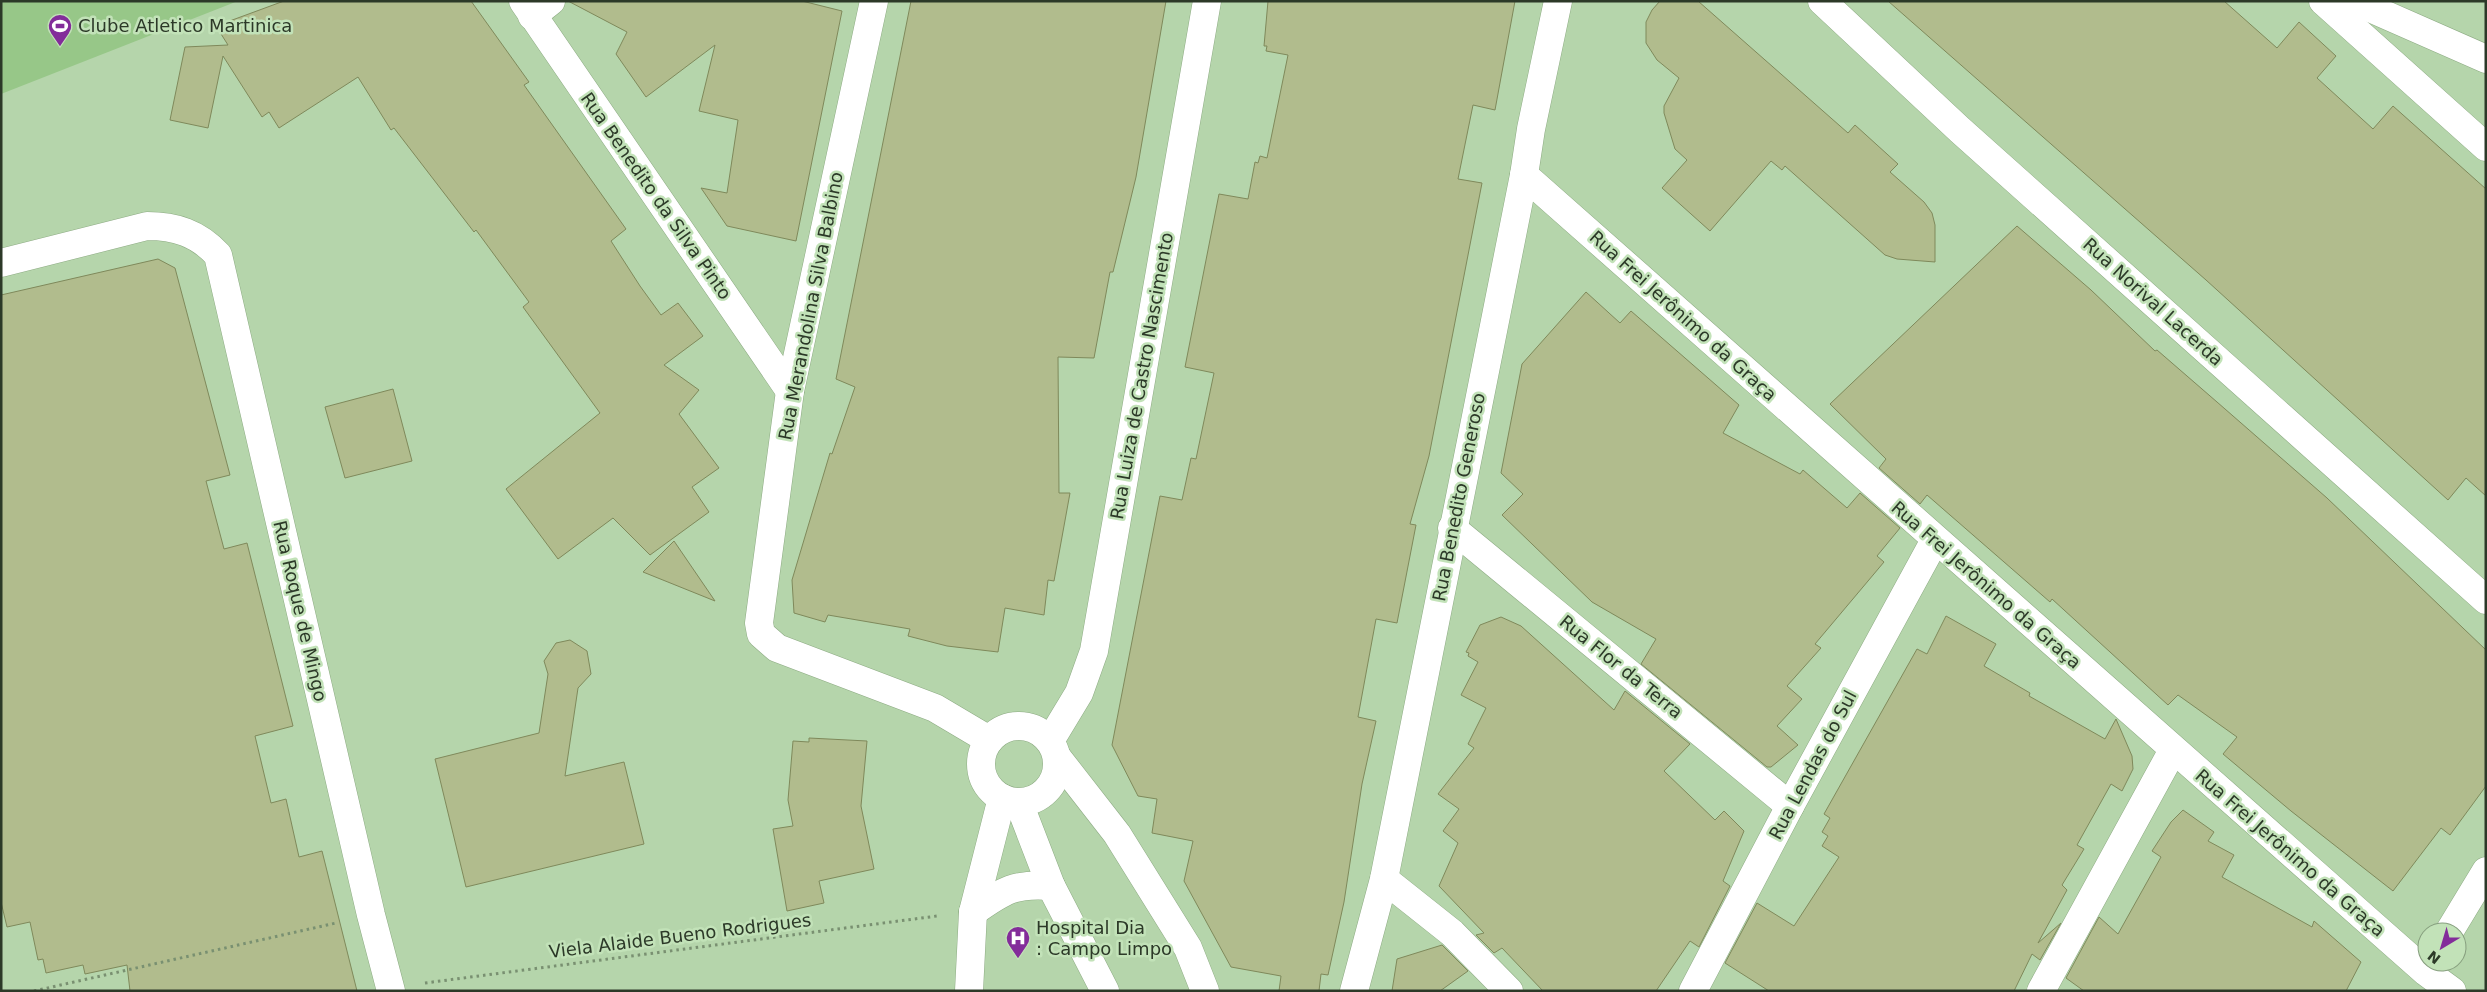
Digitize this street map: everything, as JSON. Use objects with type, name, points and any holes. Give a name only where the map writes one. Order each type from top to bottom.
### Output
[{"type":"street","name":"Rua Merandolina Silva Balbino","points":[[874,1],[790,391],[758,614],[761,634],[777,648],[935,708],[989,740]]},
{"type":"street","name":"Rua Luiza de Castro Nascimento","points":[[1053,749],[1079,693],[1094,651],[1207,1]]},
{"type":"street","name":"Rua Benedito Generoso","points":[[1354,991],[1384,879],[1452,528],[1524,175],[1531,129],[1558,1]]},
{"type":"street","name":"Rua Norival Lacerda","points":[[1822,1],[1960,130],[2486,600]]},
{"type":"street","points":[[2323,1],[2486,147]]},
{"type":"street","points":[[2354,1],[2486,59]]},
{"type":"street","name":"Rua Benedito da Silva Pinto","points":[[535,6],[790,391]]},
{"type":"street","name":"Rua Frei Jerônimo da Graça","points":[[1524,175],[2424,975],[2452,991]]},
{"type":"street","name":"Rua Roque de Mingo","points":[[1,263],[146,226],[168,226],[199,238],[218,255],[371,915],[390,989]]},
{"type":"street","name":"Rua Flor da Terra","points":[[1452,528],[1790,806]]},
{"type":"street","name":"Rua Lendas do Sul","points":[[1693,991],[1790,806],[1935,540]]},
{"type":"street","points":[[1105,991],[1010,801],[989,788],[981,772],[982,755],[989,740],[1003,730],[1020,726],[1036,730],[1053,749],[1117,834],[1188,948],[1205,991]]},
{"type":"street","points":[[1010,801],[1035,800],[1049,789],[1057,774],[1053,749]]},
{"type":"street","points":[[2041,991],[2173,750]]},
{"type":"street","points":[[969,991],[973,912],[1010,801]]},
{"type":"street","points":[[2455,922],[2486,871]]},
{"type":"street","points":[[1384,879],[1452,933],[1509,991]]},
{"type":"street","points":[[973,912],[1004,890],[1029,884],[1051,886]]},
{"type":"path","name":"Viela Alaide Bueno Rodrigues","points":[[390,989],[973,912]]},
{"type":"path","points":[[34,991],[371,915]]},
{"type":"green space","name":"Clube Atletico Martinica","points":[[1,1],[238,1],[1,94]]},
{"type":"building","points":[[284,1],[471,1],[529,82],[524,85],[626,229],[611,241],[640,286],[661,315],[678,303],[703,336],[664,365],[699,390],[679,414],[719,468],[692,487],[709,512],[650,555],[613,518],[558,559],[506,489],[600,413],[523,307],[529,302],[476,230],[474,232],[394,128],[391,130],[358,77],[279,128],[269,112],[262,117],[223,56],[208,128],[170,120],[185,47],[228,45],[216,26]]},
{"type":"building","points":[[568,1],[802,1],[842,11],[796,241],[727,226],[701,188],[727,193],[738,120],[699,111],[715,45],[646,97],[616,54],[627,32]]},
{"type":"building","points":[[911,1],[1166,1],[1136,177],[1113,272],[1110,272],[1094,358],[1058,357],[1059,493],[1070,493],[1054,581],[1048,580],[1044,615],[1005,608],[998,652],[947,646],[908,636],[910,629],[828,615],[825,622],[794,613],[792,580],[830,453],[832,454],[855,387],[836,379]]},
{"type":"building","points":[[1268,1],[1515,1],[1495,110],[1473,105],[1458,179],[1482,183],[1429,456],[1410,524],[1416,525],[1397,623],[1376,619],[1358,717],[1376,721],[1362,784],[1344,902],[1328,975],[1321,974],[1319,991],[1279,991],[1281,976],[1231,967],[1184,881],[1193,841],[1152,833],[1157,799],[1138,796],[1112,745],[1160,496],[1182,500],[1191,458],[1196,459],[1214,373],[1185,367],[1219,194],[1248,199],[1255,162],[1258,163],[1260,156],[1267,158],[1288,55],[1266,51],[1267,46],[1264,46]]},
{"type":"building","points":[[1660,1],[1698,1],[1848,133],[1855,125],[1898,164],[1890,172],[1924,202],[1932,213],[1935,225],[1935,262],[1897,259],[1885,255],[1785,166],[1782,170],[1771,161],[1710,231],[1662,188],[1687,160],[1675,149],[1664,113],[1664,106],[1679,78],[1657,60],[1646,43],[1646,22],[1652,10]]},
{"type":"building","points":[[1888,1],[2224,1],[2277,48],[2299,22],[2336,56],[2317,78],[2373,129],[2393,106],[2486,189],[2486,496],[2466,478],[2448,500],[2206,280]]},
{"type":"building","points":[[2017,226],[2091,290],[2155,351],[2157,350],[2327,498],[2486,650],[2486,786],[2450,835],[2441,828],[2393,891],[2291,811],[2223,754],[2237,737],[2178,695],[2168,705],[2052,599],[2050,602],[1927,495],[1920,504],[1879,468],[1886,459],[1830,404]]},
{"type":"building","points":[[158,259],[175,268],[230,475],[206,481],[224,549],[247,543],[293,726],[255,736],[271,803],[286,799],[299,857],[322,851],[357,991],[130,991],[127,965],[85,974],[83,965],[46,973],[43,959],[38,960],[30,922],[7,927],[1,902],[1,295]]},
{"type":"building","points":[[1586,292],[1620,323],[1631,311],[1739,405],[1723,433],[1800,474],[1803,470],[1847,508],[1860,493],[1900,528],[1877,556],[1884,562],[1815,644],[1821,648],[1787,686],[1802,699],[1777,726],[1798,745],[1771,767],[1767,767],[1641,664],[1656,639],[1592,602],[1502,515],[1523,494],[1501,473],[1522,364]]},
{"type":"building","points":[[393,389],[412,461],[345,478],[325,407]]},
{"type":"building","points":[[674,541],[715,601],[643,572]]},
{"type":"building","points":[[1946,616],[1996,644],[1984,666],[2030,693],[2029,696],[2105,739],[2116,719],[2132,756],[2133,769],[2122,791],[2111,784],[2077,845],[2084,849],[2062,885],[2067,890],[2038,943],[2061,923],[2040,960],[2032,954],[2014,991],[1769,991],[1725,963],[1757,903],[1794,926],[1839,857],[1822,846],[1828,836],[1822,832],[1830,818],[1824,814],[1917,649],[1927,654]]},
{"type":"building","points":[[1501,617],[1521,626],[1614,710],[1625,691],[1690,744],[1664,771],[1715,820],[1724,811],[1744,831],[1723,881],[1730,886],[1699,947],[1690,941],[1656,991],[1543,991],[1502,948],[1494,953],[1476,935],[1484,933],[1439,886],[1458,843],[1443,831],[1459,809],[1438,794],[1474,748],[1468,744],[1486,708],[1461,695],[1478,662],[1468,656],[1469,653],[1466,652],[1480,625]]},
{"type":"building","points":[[570,640],[587,651],[591,674],[578,688],[565,776],[624,762],[644,844],[466,887],[435,759],[539,733],[548,674],[544,661],[556,643]]},
{"type":"building","points":[[809,738],[867,741],[861,806],[874,869],[819,881],[824,903],[787,911],[773,829],[793,826],[788,800],[793,741],[809,742]]},
{"type":"building","points":[[2183,810],[2214,832],[2208,841],[2234,855],[2222,877],[2312,927],[2314,921],[2361,962],[2346,991],[2084,991],[2066,978],[2099,917],[2118,934],[2161,857],[2152,851],[2171,822]]},
{"type":"building","points":[[1442,945],[1468,971],[1440,991],[1392,991],[1397,959]]},
{"type":"place","name":"Clube Atletico Martinica","points":[[60,47]]},
{"type":"place","name":"Hospital Dia : Campo Limpo","points":[[1018,959]]}]
